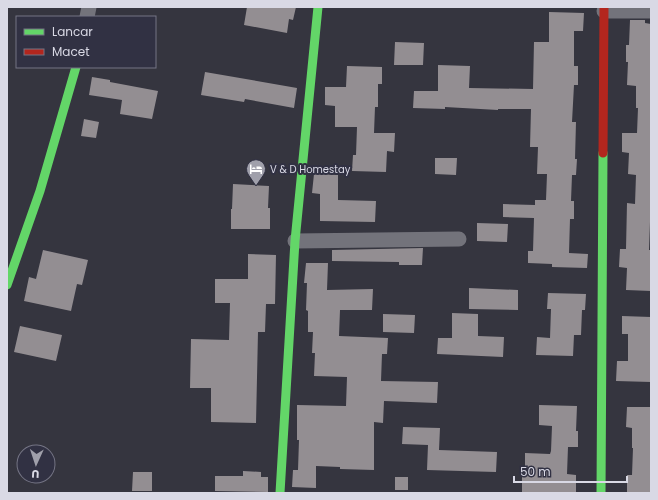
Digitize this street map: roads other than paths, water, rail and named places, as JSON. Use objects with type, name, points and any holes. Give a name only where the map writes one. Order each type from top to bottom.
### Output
[{"type":"street","points":[[280,493],[295,241],[318,7]]},
{"type":"street","points":[[601,493],[604,9],[651,11]]},
{"type":"street","points":[[7,285],[40,191],[76,68]]},
{"type":"street","points":[[295,241],[459,239]]},
{"type":"place","name":"V & D Homestay","points":[[256,186]]}]
